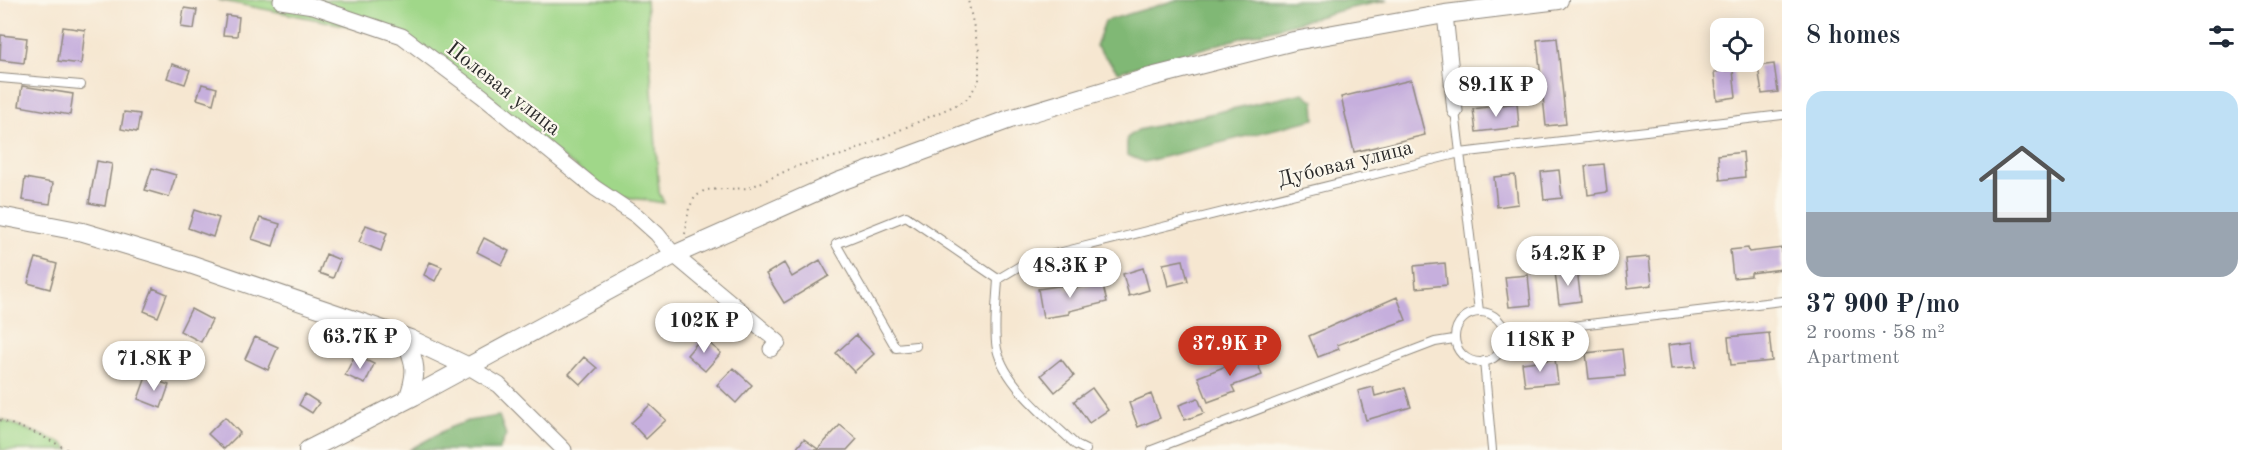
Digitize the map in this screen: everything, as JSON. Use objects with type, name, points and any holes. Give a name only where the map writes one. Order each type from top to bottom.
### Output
[{"type":"street","points":[[308,450],[469,367],[679,254],[838,182],[1010,119],[1151,76],[1294,41],[1444,14],[1559,0]]},
{"type":"street","name":"Полевая улица","points":[[280,1],[313,6],[402,36],[482,96],[595,188],[637,216],[778,342],[771,349]]},
{"type":"street","points":[[1444,14],[1455,111]]},
{"type":"street","points":[[0,216],[83,232],[190,264],[404,337],[469,367],[499,386],[564,450]]},
{"type":"street","points":[[404,337],[413,355],[415,368],[415,378],[408,399]]},
{"type":"lane","points":[[0,78],[81,85]]},
{"type":"lane","points":[[1455,111],[1479,311]]},
{"type":"lane","name":"Дубовая улица","points":[[998,279],[1030,260],[1460,153],[1782,115]]},
{"type":"lane","points":[[916,346],[896,348],[836,244],[906,216],[998,279],[996,347],[1002,367],[1013,382],[1068,438],[1086,450]]},
{"type":"lane","points":[[1504,334],[1782,301]]},
{"type":"lane","points":[[1479,311],[1496,318],[1502,325],[1504,334],[1504,343],[1500,351],[1493,358],[1484,361],[1474,361],[1464,357],[1454,339],[1455,329],[1461,320],[1479,311]]},
{"type":"lane","points":[[1152,450],[1436,342],[1454,339]]},
{"type":"lane","points":[[1484,361],[1492,450]]},
{"type":"path","points":[[679,254],[689,208],[695,197],[705,190],[750,188],[797,166],[846,154],[965,101],[979,82],[979,51],[968,0]]},
{"type":"path","points":[[0,420],[38,434],[68,450]]},
{"type":"green space","points":[[218,0],[646,0],[659,192],[664,203],[614,195],[395,35]]},
{"type":"green space","points":[[1176,0],[1389,0],[1346,9],[1118,72],[1096,46],[1105,21]]},
{"type":"green space","points":[[1303,93],[1314,101],[1315,119],[1144,162],[1127,155],[1127,138],[1138,130]]},
{"type":"green space","points":[[499,416],[506,435],[499,450],[409,450],[449,428],[468,421]]},
{"type":"green space","points":[[0,419],[62,443],[70,450],[0,450]]},
{"type":"building","points":[[184,8],[197,10],[194,29],[181,27]]},
{"type":"building","points":[[226,15],[239,17],[237,36],[223,35]]},
{"type":"building","points":[[63,27],[85,30],[81,64],[58,61]]},
{"type":"building","points":[[1,35],[27,38],[24,63],[0,60]]},
{"type":"building","points":[[1557,38],[1566,124],[1546,126],[1537,40]]},
{"type":"building","points":[[172,64],[190,70],[185,84],[167,78]]},
{"type":"building","points":[[1774,64],[1778,92],[1762,94],[1759,72],[1764,72],[1764,65]]},
{"type":"building","points":[[1714,72],[1733,72],[1736,97],[1717,100]]},
{"type":"building","points":[[1411,80],[1425,135],[1354,152],[1341,97]]},
{"type":"building","points":[[202,84],[217,88],[213,104],[197,99]]},
{"type":"building","points":[[22,86],[73,94],[70,115],[19,106]]},
{"type":"building","points":[[1517,103],[1519,127],[1476,132],[1473,109]]},
{"type":"building","points":[[124,112],[140,114],[137,132],[121,129]]},
{"type":"building","points":[[1743,152],[1745,177],[1720,180],[1718,155]]},
{"type":"building","points":[[97,161],[112,164],[105,206],[89,203]]},
{"type":"building","points":[[1604,164],[1607,192],[1588,195],[1585,166]]},
{"type":"building","points":[[152,168],[176,175],[169,197],[145,190]]},
{"type":"building","points":[[1559,170],[1562,198],[1544,200],[1541,172]]},
{"type":"building","points":[[1515,175],[1518,204],[1497,207],[1494,177]]},
{"type":"building","points":[[25,178],[53,183],[50,204],[22,200]]},
{"type":"building","points":[[194,210],[219,218],[213,237],[188,228]]},
{"type":"building","points":[[260,218],[280,224],[273,246],[252,239]]},
{"type":"building","points":[[366,225],[387,233],[381,251],[359,242]]},
{"type":"building","points":[[484,238],[509,251],[502,265],[477,252]]},
{"type":"building","points":[[1748,248],[1749,252],[1782,248],[1782,269],[1733,278],[1730,250]]},
{"type":"building","points":[[326,254],[340,260],[333,278],[319,273]]},
{"type":"building","points":[[1649,257],[1652,285],[1628,288],[1625,259]]},
{"type":"building","points":[[36,258],[57,264],[50,289],[28,283]]},
{"type":"building","points":[[820,260],[829,276],[784,303],[766,274],[784,263],[792,277]]},
{"type":"building","points":[[1183,260],[1188,281],[1168,286],[1163,264]]},
{"type":"building","points":[[430,262],[442,267],[435,281],[424,275]]},
{"type":"building","points":[[1445,263],[1447,285],[1416,288],[1414,266]]},
{"type":"building","points":[[1143,268],[1149,290],[1129,296],[1123,274]]},
{"type":"building","points":[[1577,270],[1581,301],[1559,304],[1555,272]]},
{"type":"building","points":[[1528,275],[1531,305],[1509,307],[1505,277]]},
{"type":"building","points":[[1102,282],[1107,302],[1069,311],[1069,314],[1043,318],[1038,289],[1065,285],[1066,290]]},
{"type":"building","points":[[153,288],[167,294],[158,317],[144,311]]},
{"type":"building","points":[[1397,297],[1406,320],[1337,345],[1339,349],[1318,357],[1309,336]]},
{"type":"building","points":[[191,309],[212,320],[201,342],[180,331]]},
{"type":"building","points":[[1769,333],[1772,361],[1731,365],[1728,337]]},
{"type":"building","points":[[856,335],[874,354],[854,372],[836,353]]},
{"type":"building","points":[[255,337],[278,347],[268,370],[245,359]]},
{"type":"building","points":[[702,337],[721,353],[705,371],[687,355]]},
{"type":"building","points":[[1693,342],[1696,367],[1671,369],[1668,345]]},
{"type":"building","points":[[1622,349],[1625,376],[1589,379],[1586,353]]},
{"type":"building","points":[[1253,351],[1262,375],[1232,386],[1235,392],[1208,402],[1198,377],[1234,363],[1233,359]]},
{"type":"building","points":[[355,355],[374,364],[365,384],[345,375]]},
{"type":"building","points":[[584,357],[597,368],[581,385],[569,374]]},
{"type":"building","points":[[1061,359],[1074,376],[1055,392],[1041,375]]},
{"type":"building","points":[[1555,359],[1558,383],[1525,386],[1522,363]]},
{"type":"building","points":[[733,368],[752,385],[736,403],[717,385]]},
{"type":"building","points":[[146,377],[169,385],[161,408],[138,399]]},
{"type":"building","points":[[1373,387],[1375,396],[1405,388],[1411,407],[1366,420],[1358,391]]},
{"type":"building","points":[[1092,388],[1108,410],[1089,423],[1074,401]]},
{"type":"building","points":[[305,394],[319,403],[312,413],[299,405]]},
{"type":"building","points":[[1151,394],[1160,418],[1138,427],[1129,403]]},
{"type":"building","points":[[1198,398],[1204,413],[1185,420],[1179,405]]},
{"type":"building","points":[[650,405],[666,420],[646,439],[631,423]]},
{"type":"building","points":[[225,417],[240,433],[224,449],[208,434]]},
{"type":"building","points":[[840,425],[857,439],[847,450],[795,450],[804,439],[818,449]]}]
